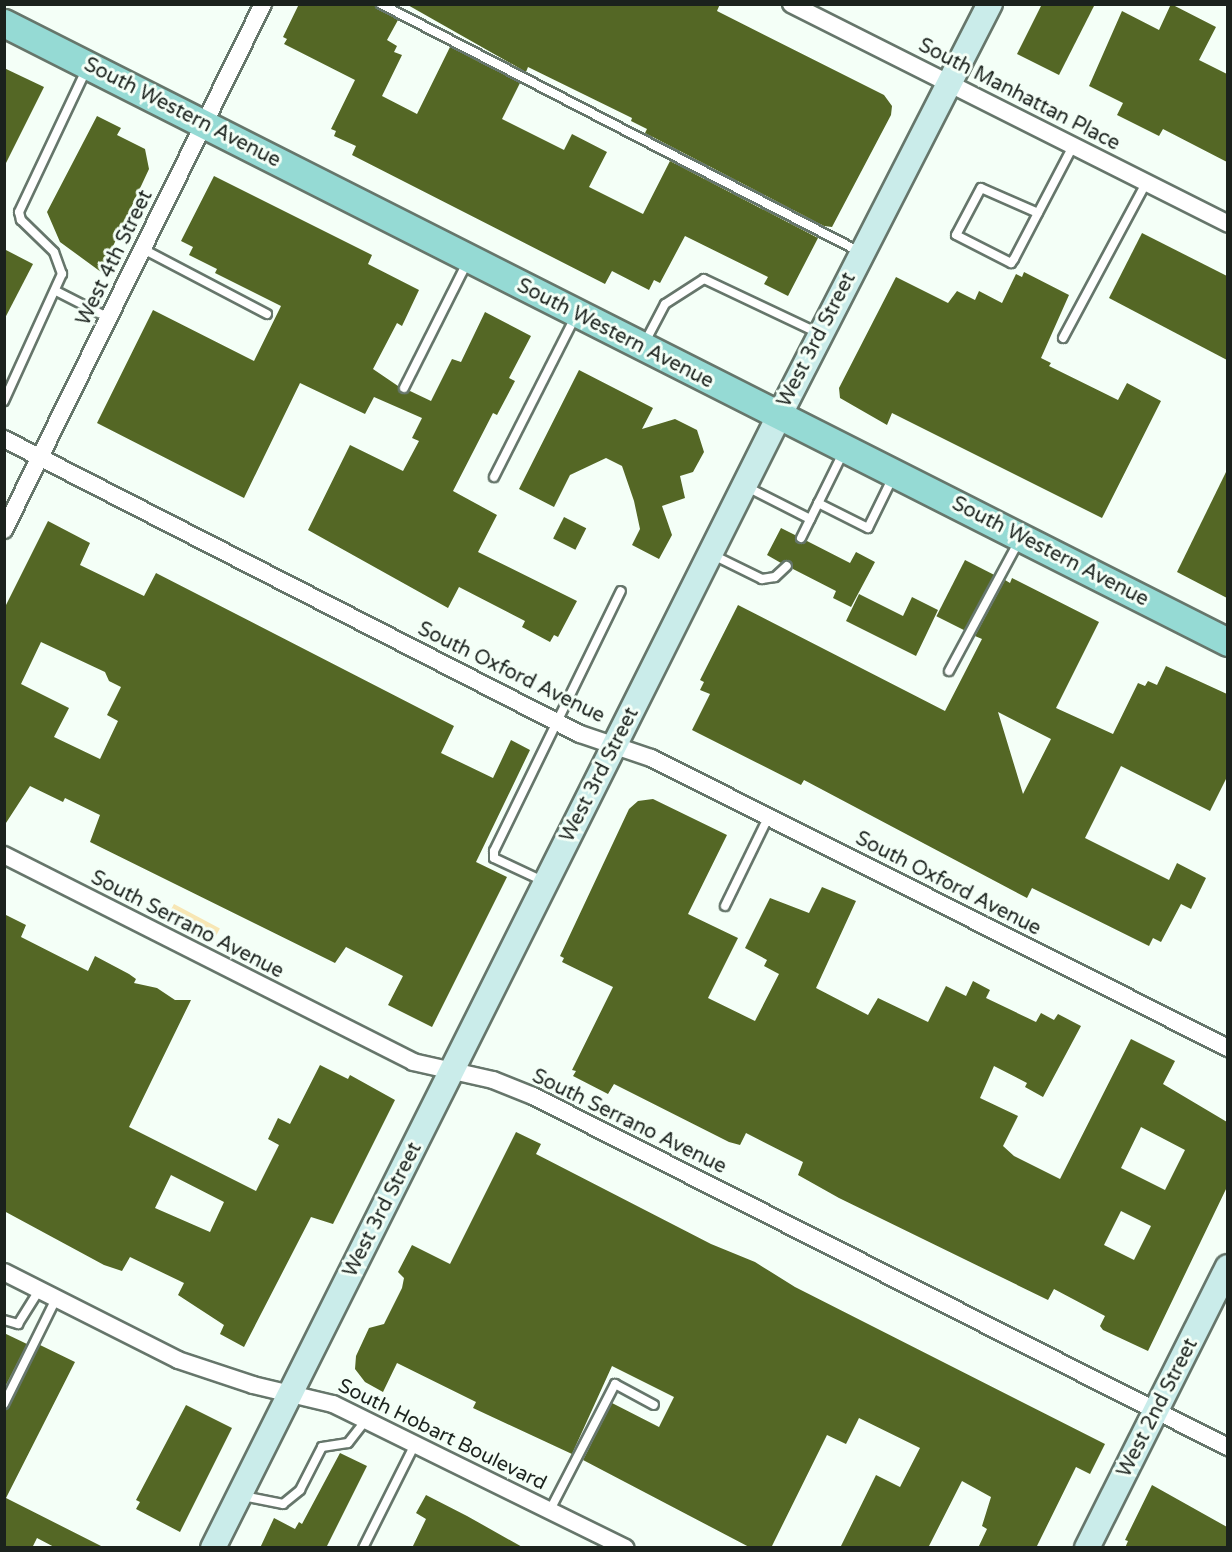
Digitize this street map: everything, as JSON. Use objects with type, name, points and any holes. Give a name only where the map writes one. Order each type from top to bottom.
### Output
[{"type":"main road","name":"West 3rd Street","points":[[213,1548],[779,416],[990,4]]},
{"type":"main road","name":"South Western Avenue","points":[[4,23],[1227,642]]},
{"type":"main road","name":"West 2nd Street","points":[[1087,1548],[1227,1267]]},
{"type":"street","name":"West 4th Street","points":[[4,530],[263,4]]},
{"type":"street","name":"South Manhattan Place","points":[[791,4],[1227,224]]},
{"type":"street","name":"South Oxford Avenue","points":[[4,439],[556,722],[651,758],[1227,1048]]},
{"type":"street","name":"South Serrano Avenue","points":[[4,855],[412,1062],[493,1080],[533,1096],[1227,1447]]},
{"type":"street","name":"South Hobart Boulevard","points":[[6,1276],[39,1290],[178,1360],[291,1394],[330,1402],[626,1548]]},
{"type":"lane","points":[[381,4],[862,253]]},
{"type":"lane","points":[[4,401],[63,274],[54,252],[21,220],[20,212],[88,65]]},
{"type":"lane","points":[[1038,213],[981,188],[956,235],[1011,263],[1038,213],[1073,146]]},
{"type":"lane","points":[[1063,338],[1146,183]]},
{"type":"lane","points":[[143,249],[267,314]]},
{"type":"lane","points":[[404,388],[469,260]]},
{"type":"lane","points":[[643,347],[665,304],[704,279],[821,334]]},
{"type":"lane","points":[[57,291],[109,318]]},
{"type":"lane","points":[[494,477],[577,314]]},
{"type":"lane","points":[[801,538],[844,449]]},
{"type":"lane","points":[[818,503],[868,528],[894,474]]},
{"type":"lane","points":[[744,486],[810,519]]},
{"type":"lane","points":[[949,671],[1021,536]]},
{"type":"lane","points":[[711,554],[762,579],[775,577],[787,566]]},
{"type":"lane","points":[[546,882],[494,858],[494,851],[621,591]]},
{"type":"lane","points":[[725,906],[768,818]]},
{"type":"lane","points":[[4,1320],[18,1324],[39,1290]]},
{"type":"lane","points":[[4,1404],[56,1299]]},
{"type":"lane","points":[[550,1510],[615,1384],[654,1405]]},
{"type":"lane","points":[[240,1495],[283,1504],[300,1490],[322,1447],[348,1443],[366,1420]]},
{"type":"lane","points":[[363,1548],[415,1444]]},
{"type":"shaded area","points":[[174,904],[220,928],[214,939],[168,915]]},
{"type":"building","points":[[299,4],[375,4],[398,20],[387,40],[397,46],[394,52],[402,55],[382,96],[417,114],[450,47],[520,83],[502,119],[564,150],[572,134],[607,152],[589,187],[643,214],[670,161],[818,238],[788,296],[764,284],[768,277],[685,236],[660,283],[654,280],[649,290],[612,271],[605,284],[352,155],[356,146],[334,136],[336,131],[331,129],[355,80],[284,44],[287,39],[283,37]]},
{"type":"building","points":[[406,4],[720,4],[717,11],[884,95],[892,106],[891,115],[832,227],[824,226],[645,133],[647,129],[631,121],[632,118],[528,67],[526,72]]},
{"type":"building","points":[[1042,4],[1095,4],[1059,75],[1017,54]]},
{"type":"building","points":[[1171,4],[1216,27],[1199,60],[1227,74],[1227,162],[1163,129],[1159,136],[1117,115],[1123,103],[1089,86],[1122,11],[1159,30]]},
{"type":"building","points":[[4,68],[44,87],[4,167]]},
{"type":"building","points":[[97,116],[121,128],[117,135],[145,149],[149,169],[101,272],[60,242],[47,212]]},
{"type":"building","points":[[214,176],[372,255],[368,264],[419,290],[402,326],[397,323],[373,369],[398,386],[402,394],[410,391],[431,401],[452,359],[461,362],[485,312],[531,336],[509,378],[515,381],[497,415],[493,413],[453,491],[497,515],[478,552],[577,601],[558,637],[554,635],[550,642],[522,627],[525,621],[459,587],[448,608],[308,530],[350,445],[403,471],[419,441],[412,438],[422,418],[374,397],[365,414],[300,383],[244,498],[97,423],[153,310],[254,361],[281,306],[215,273],[217,269],[189,255],[193,247],[181,241]]},
{"type":"building","points":[[1142,233],[1227,276],[1227,360],[1109,298]]},
{"type":"building","points":[[4,249],[33,264],[4,320]]},
{"type":"building","points":[[1024,272],[1069,295],[1041,358],[1051,363],[1049,366],[1118,400],[1127,383],[1161,401],[1102,518],[892,413],[887,425],[840,398],[839,388],[896,277],[948,303],[957,291],[975,300],[979,291],[1002,303],[1016,274],[1022,277]]},
{"type":"building","points":[[579,370],[653,408],[642,429],[675,419],[697,430],[704,452],[693,472],[680,476],[685,498],[662,506],[672,535],[659,559],[632,545],[640,529],[634,501],[622,466],[606,458],[570,475],[554,507],[519,489]]},
{"type":"building","points":[[1227,470],[1227,598],[1177,572]]},
{"type":"building","points":[[564,517],[586,528],[575,550],[553,538]]},
{"type":"building","points":[[48,521],[90,543],[80,565],[144,596],[156,573],[454,726],[441,753],[493,778],[511,740],[530,750],[476,862],[507,877],[432,1027],[388,1005],[403,976],[346,947],[335,963],[90,842],[100,815],[65,798],[63,802],[30,786],[4,826],[4,609]],"holes":[[[41,642],[105,672],[109,681],[121,687],[107,715],[118,721],[100,759],[54,737],[69,708],[21,684]]]},
{"type":"building","points":[[781,528],[795,535],[798,543],[807,541],[850,563],[856,552],[875,562],[851,607],[833,598],[836,591],[793,569],[789,560],[781,563],[767,555]]},
{"type":"building","points":[[965,560],[994,575],[966,631],[936,616]]},
{"type":"building","points":[[1012,578],[1099,622],[1056,708],[1113,734],[1138,683],[1145,686],[1148,681],[1157,685],[1166,666],[1227,694],[1227,777],[1210,811],[1121,766],[1085,838],[1169,880],[1177,863],[1206,878],[1191,909],[1181,904],[1161,942],[1153,938],[1149,946],[1032,888],[1027,898],[804,780],[801,785],[692,730],[710,694],[700,690],[704,682],[700,680],[738,605],[945,711],[982,639],[975,636],[1005,580],[1010,583]],"holes":[[[998,712],[1051,739],[1023,794]]]},
{"type":"building","points":[[859,594],[903,616],[912,597],[938,610],[916,656],[846,621]]},
{"type":"building","points":[[653,799],[727,835],[688,914],[738,938],[708,998],[755,1021],[779,974],[764,966],[767,960],[745,948],[770,898],[809,913],[822,887],[856,901],[816,988],[868,1015],[878,998],[928,1022],[946,986],[966,996],[973,981],[990,990],[986,998],[1036,1022],[1041,1013],[1054,1020],[1058,1014],[1081,1026],[1043,1097],[1025,1087],[1027,1083],[994,1066],[980,1098],[1018,1116],[1003,1146],[1014,1156],[1060,1179],[1131,1039],[1175,1061],[1163,1084],[1227,1122],[1227,1187],[1148,1351],[1103,1330],[1100,1326],[1105,1316],[1054,1289],[1048,1300],[839,1198],[798,1175],[803,1162],[746,1133],[740,1145],[729,1142],[614,1084],[608,1094],[573,1076],[576,1071],[572,1070],[613,987],[562,962],[564,958],[560,956],[629,809],[638,801]],"holes":[[[1141,1127],[1185,1150],[1165,1190],[1121,1168]],[[1121,1211],[1151,1226],[1134,1260],[1104,1245]]]},
{"type":"building","points":[[4,914],[26,925],[21,937],[88,971],[95,956],[129,974],[136,979],[134,983],[157,988],[175,1000],[191,1000],[129,1127],[256,1191],[279,1145],[268,1139],[278,1118],[290,1124],[320,1065],[348,1079],[350,1075],[395,1100],[333,1224],[311,1217],[244,1347],[220,1334],[224,1325],[178,1295],[184,1283],[130,1257],[122,1271],[104,1265],[4,1211]],"holes":[[[171,1175],[224,1202],[210,1232],[155,1208]]]},
{"type":"building","points":[[516,1132],[541,1144],[536,1154],[711,1244],[755,1262],[795,1287],[1105,1444],[1090,1474],[1076,1467],[1036,1548],[978,1548],[987,1529],[982,1526],[991,1497],[962,1481],[928,1548],[840,1548],[876,1475],[900,1487],[920,1448],[859,1418],[846,1444],[827,1435],[771,1548],[751,1548],[583,1460],[612,1403],[659,1427],[674,1397],[612,1366],[572,1454],[473,1408],[476,1402],[397,1363],[383,1392],[365,1382],[355,1369],[356,1356],[369,1328],[384,1324],[402,1288],[404,1278],[398,1272],[412,1245],[450,1264]]},
{"type":"building","points":[[4,1333],[27,1344],[4,1389]]},
{"type":"building","points":[[40,1345],[75,1362],[6,1498],[105,1548],[56,1548],[37,1538],[32,1548],[4,1548],[4,1410]]},
{"type":"building","points":[[186,1405],[232,1428],[180,1532],[136,1509],[140,1502],[136,1500]]},
{"type":"building","points":[[340,1453],[367,1466],[326,1548],[260,1548],[274,1518],[295,1529],[299,1522],[302,1524]]},
{"type":"building","points":[[1152,1485],[1227,1527],[1227,1548],[1125,1548],[1128,1541],[1125,1540]]},
{"type":"building","points":[[426,1495],[524,1548],[412,1548],[426,1519],[416,1513]]}]
